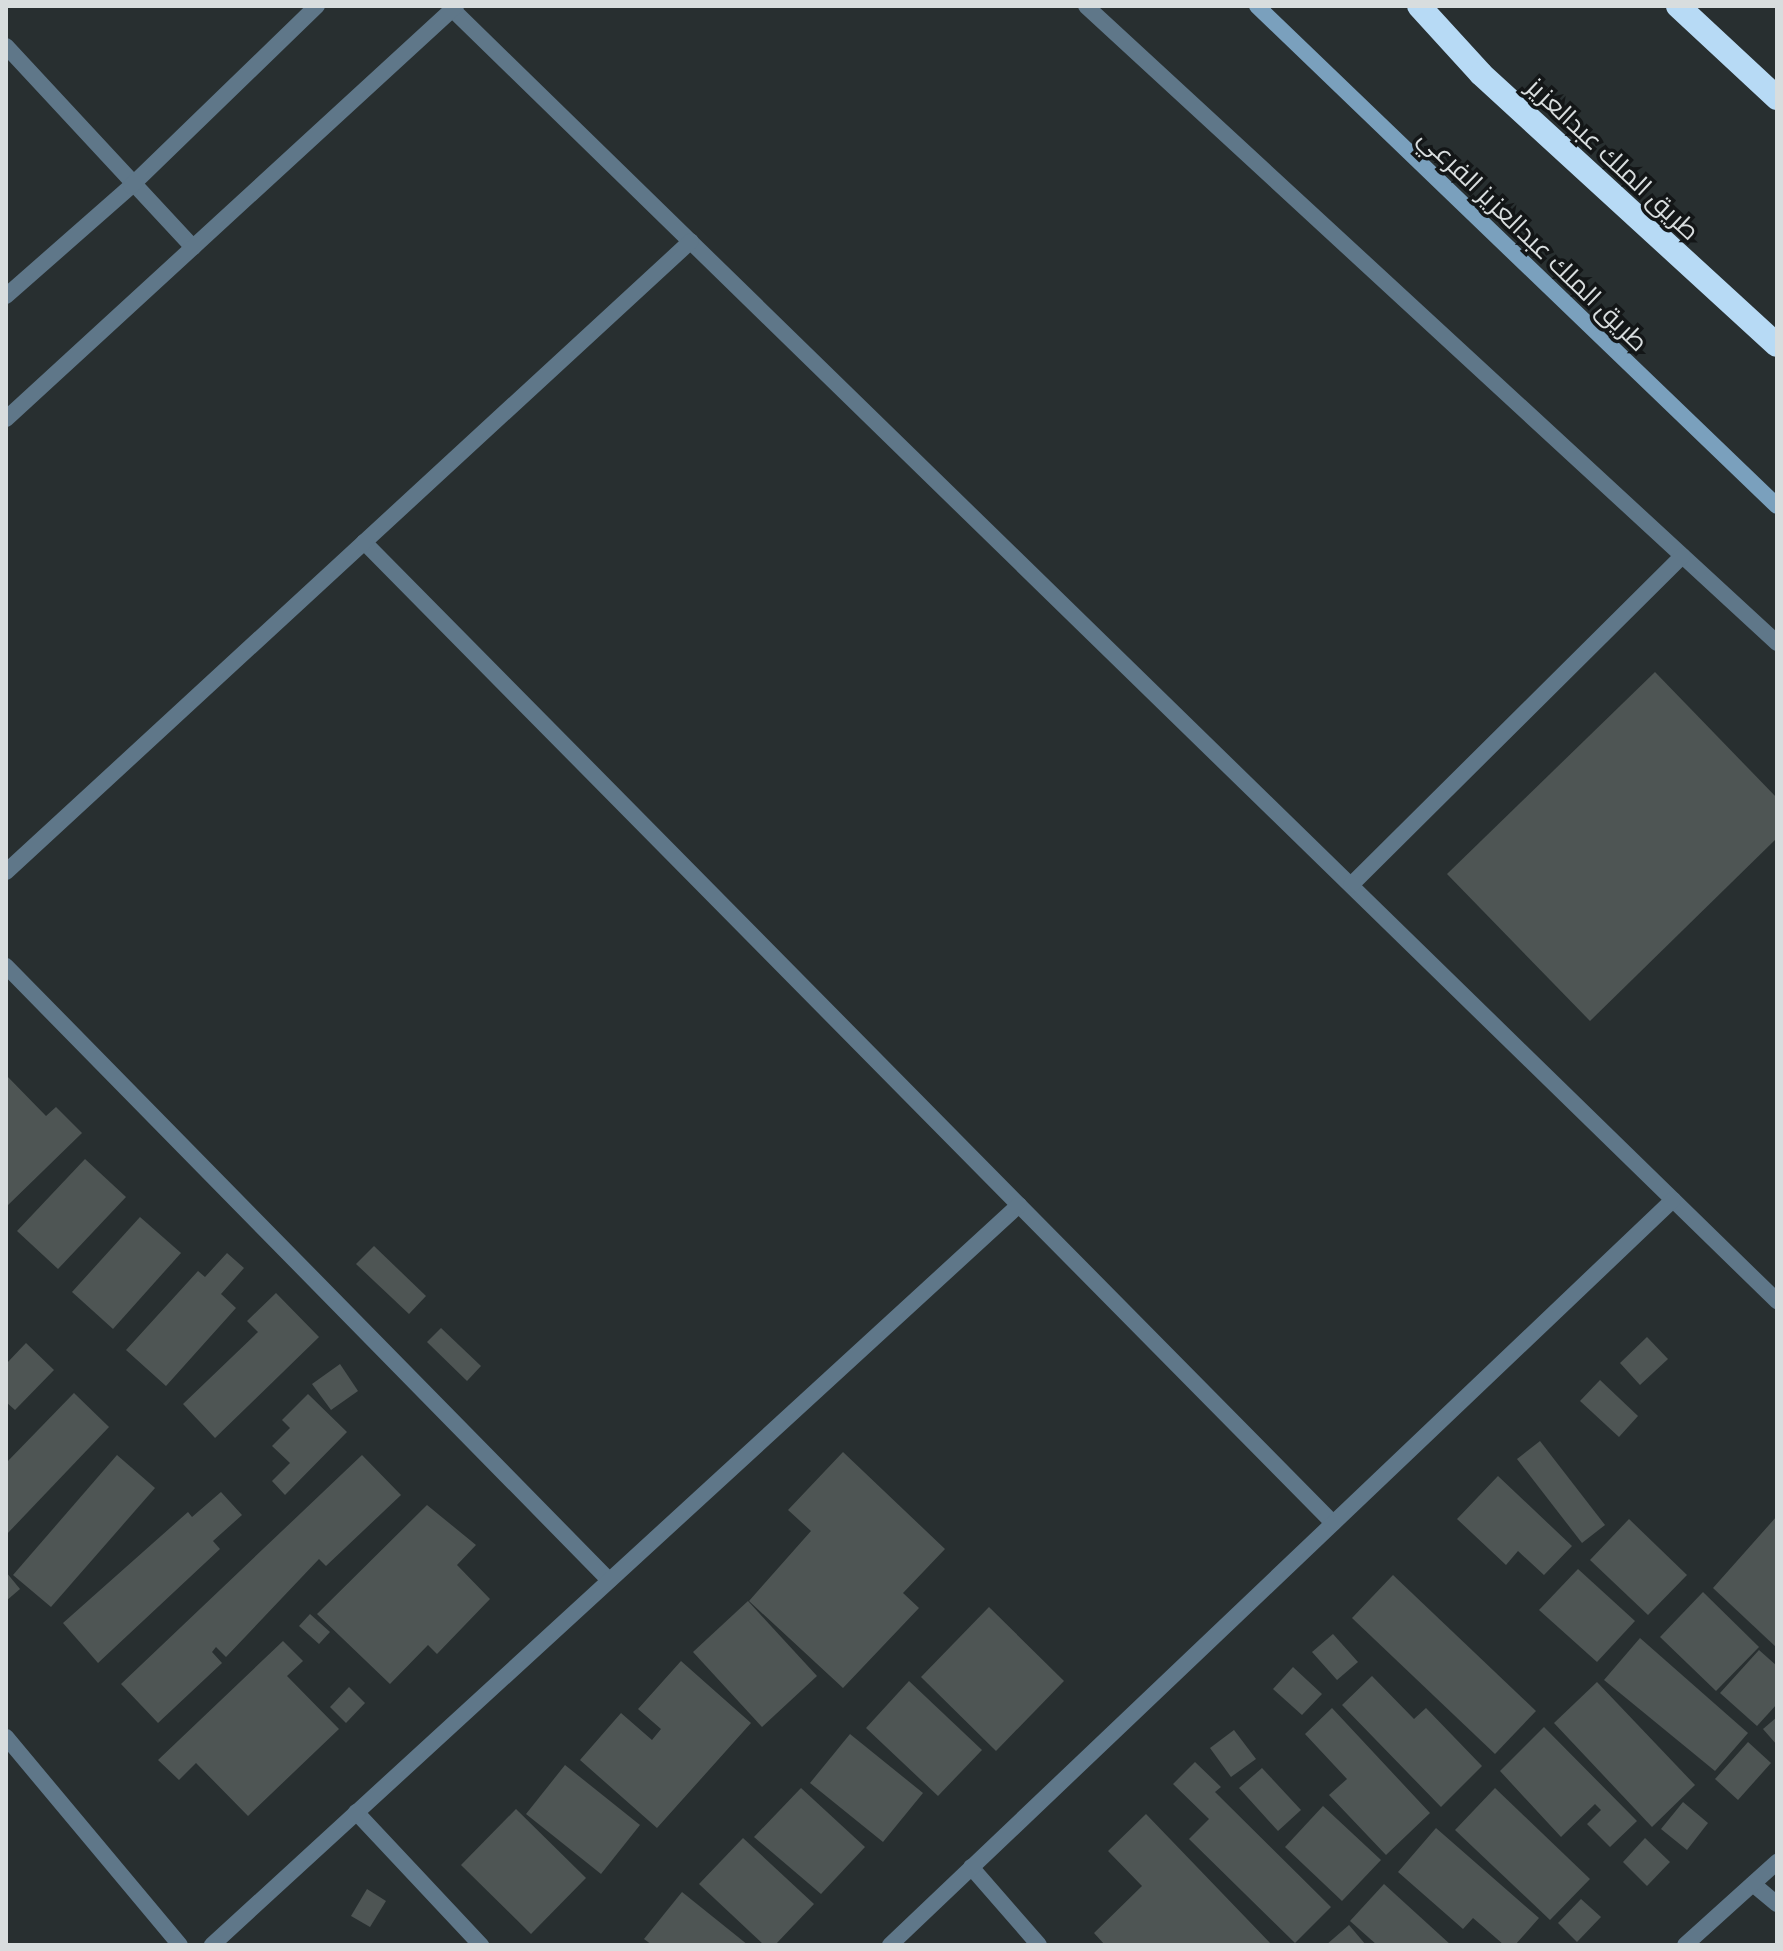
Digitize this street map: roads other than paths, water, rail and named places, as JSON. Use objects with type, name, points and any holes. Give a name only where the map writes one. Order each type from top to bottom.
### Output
[{"type":"highway","name":"طريق الملك عبدالعزيز","points":[[1419,6],[1481,74],[1777,345]]},
{"type":"highway","points":[[1678,6],[1777,98]]},
{"type":"main road","name":"طريق الملك عبدالعزيز الفرعي","points":[[1257,6],[1777,506]]},
{"type":"street","points":[[6,296],[131,186],[317,6]]},
{"type":"street","points":[[1086,6],[1777,643]]},
{"type":"street","points":[[6,419],[454,8],[1777,1301]]},
{"type":"street","points":[[6,46],[131,186],[193,247]]},
{"type":"street","points":[[6,872],[691,241]]},
{"type":"street","points":[[364,542],[1333,1523]]},
{"type":"street","points":[[1351,885],[1682,556]]},
{"type":"street","points":[[6,966],[609,1580]]},
{"type":"street","points":[[890,1945],[1673,1200]]},
{"type":"street","points":[[212,1945],[1019,1205]]},
{"type":"street","points":[[6,1737],[180,1945]]},
{"type":"street","points":[[356,1812],[481,1945]]},
{"type":"street","points":[[1685,1945],[1777,1862]]},
{"type":"street","points":[[971,1867],[1039,1945]]},
{"type":"street","points":[[1753,1884],[1777,1904]]}]
